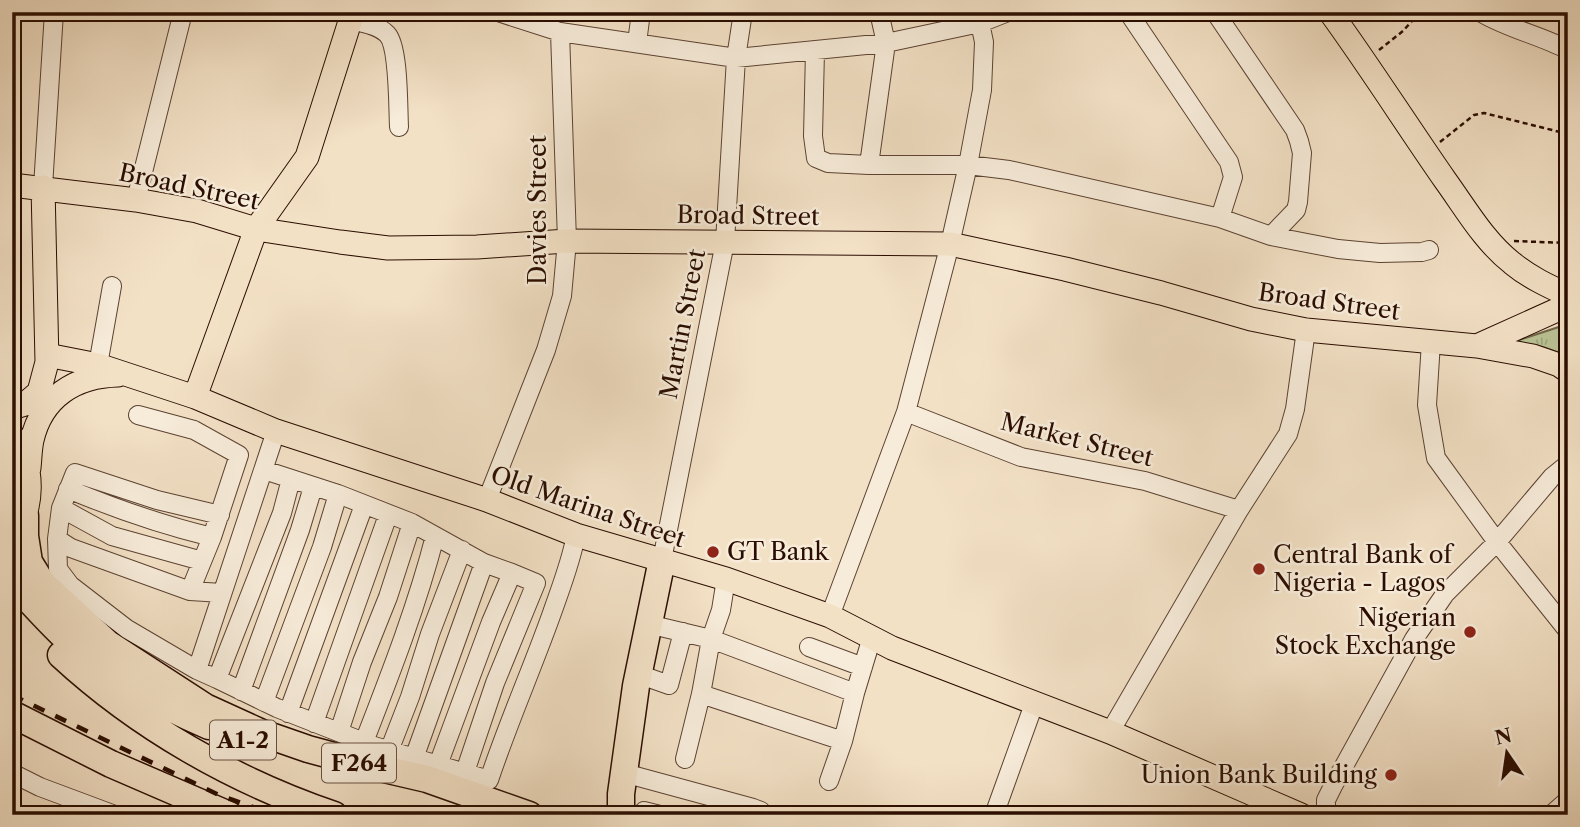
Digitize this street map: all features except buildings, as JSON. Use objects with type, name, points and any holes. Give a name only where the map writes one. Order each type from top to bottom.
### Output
[{"type":"highway","name":"F264","points":[[25,515],[29,562],[42,583],[108,643],[205,707],[296,745],[427,779],[523,813]]},
{"type":"highway","points":[[642,813],[621,794],[638,674],[662,560]]},
{"type":"highway","name":"A1-2","points":[[12,581],[39,611],[93,660],[156,700],[198,721],[271,752],[316,765],[411,790],[523,813]]},
{"type":"highway","name":"A1-2","points":[[12,608],[74,667],[172,739],[243,778],[334,815]]},
{"type":"highway","points":[[12,714],[111,764],[229,815]]},
{"type":"main road","points":[[1330,12],[1486,239],[1512,264],[1542,284],[1568,295]]},
{"type":"main road","points":[[195,397],[256,229],[307,157],[352,16]]},
{"type":"main road","name":"Broad Street","points":[[12,185],[135,200],[197,211],[256,229],[388,248],[477,247],[567,241],[950,244],[1065,269],[1251,319],[1306,330],[1477,346],[1534,356],[1568,371]]},
{"type":"main road","points":[[12,408],[25,404],[39,392],[45,372],[47,355],[43,187]]},
{"type":"main road","name":"Broad Street","points":[[1477,346],[1568,305]]},
{"type":"main road","name":"Old Marina Street","points":[[47,355],[98,365],[195,397],[276,431],[486,500],[576,535],[726,579],[830,616],[892,648],[1110,733],[1301,815]]},
{"type":"main road","name":"Old Marina Street","points":[[12,542],[25,515],[30,495],[32,440],[47,407],[59,393],[75,384],[92,377],[124,374]]},
{"type":"main road","points":[[12,435],[29,468]]},
{"type":"street","points":[[43,187],[54,12]]},
{"type":"street","points":[[135,200],[183,12]]},
{"type":"street","points":[[498,12],[561,32],[736,58],[886,43],[980,23],[1008,12]]},
{"type":"street","points":[[637,43],[641,12]]},
{"type":"street","name":"Martin Street","points":[[662,560],[725,242],[736,58],[743,12]]},
{"type":"street","points":[[869,164],[886,43],[879,12]]},
{"type":"street","points":[[1128,12],[1228,162],[1233,177],[1220,218]]},
{"type":"street","points":[[1215,12],[1294,130],[1302,153],[1296,210],[1270,236]]},
{"type":"street","points":[[1480,12],[1497,23],[1568,50]]},
{"type":"street","points":[[352,16],[380,28],[389,36],[396,60],[399,127]]},
{"type":"street","points":[[830,616],[906,412],[950,244],[982,90],[984,42],[980,23]]},
{"type":"street","name":"Davies Street","points":[[486,500],[546,350],[562,296],[567,241],[561,32]]},
{"type":"street","points":[[815,51],[813,136],[816,158],[828,163],[968,165],[1009,170],[1220,218],[1270,236],[1338,249],[1380,253],[1422,253],[1429,250]]},
{"type":"street","points":[[98,365],[112,286]]},
{"type":"street","points":[[1110,733],[1238,510],[1288,434],[1295,409],[1306,330]]},
{"type":"street","points":[[1431,342],[1427,405],[1436,458],[1497,542],[1568,631]]},
{"type":"street","name":"Market Street","points":[[906,412],[1021,457],[1145,481],[1238,510]]},
{"type":"street","points":[[138,415],[194,430],[239,455],[220,515],[190,591]]},
{"type":"street","points":[[197,670],[276,431]]},
{"type":"street","points":[[1325,815],[1326,800],[1333,786],[1414,639],[1445,594],[1497,542],[1552,477],[1568,464]]},
{"type":"street","points":[[264,470],[338,494],[412,523],[484,563],[536,583],[495,683],[465,772]]},
{"type":"street","points":[[220,515],[157,500],[75,473],[61,508],[57,538],[58,569],[70,585],[127,629],[197,670],[288,713],[364,743],[489,780],[567,570],[576,535]]},
{"type":"street","points":[[217,679],[282,513],[291,479]]},
{"type":"street","points":[[241,691],[313,487]]},
{"type":"street","points":[[68,489],[120,511],[212,537]]},
{"type":"street","points":[[264,702],[322,547],[338,494]]},
{"type":"street","points":[[288,713],[365,505]]},
{"type":"street","points":[[61,508],[112,536],[202,561]]},
{"type":"street","points":[[314,723],[388,515]]},
{"type":"street","points":[[339,732],[412,523]]},
{"type":"street","points":[[364,743],[410,617],[435,536]]},
{"type":"street","points":[[57,538],[71,548],[190,591],[222,593]]},
{"type":"street","points":[[389,751],[462,550]]},
{"type":"street","points":[[414,758],[484,563]]},
{"type":"street","points":[[438,765],[512,573]]},
{"type":"street","points":[[685,760],[711,639],[727,612],[726,579]]},
{"type":"street","points":[[648,624],[711,639],[855,693]]},
{"type":"street","points":[[638,674],[669,685],[683,632]]},
{"type":"street","points":[[829,781],[872,638]]},
{"type":"street","points":[[809,647],[863,667]]},
{"type":"street","points":[[701,694],[843,741]]},
{"type":"street","points":[[995,815],[1034,704]]},
{"type":"street","points":[[12,773],[40,787],[115,815]]},
{"type":"street","points":[[624,773],[753,808],[761,811],[763,815]]},
{"type":"street","points":[[1551,815],[1568,800]]},
{"type":"path","points":[[1366,61],[1403,31],[1420,12]]},
{"type":"path","points":[[1426,153],[1478,113],[1568,134]]},
{"type":"path","points":[[1486,239],[1566,243],[1568,224]]},
{"type":"green space","points":[[1568,324],[1568,356],[1543,347],[1513,342]]},
{"type":"railway","points":[[12,695],[219,795],[275,815]]},
{"type":"place","name":"GT Bank","points":[[713,552]]},
{"type":"place","name":"Central Bank of Nigeria - Lagos","points":[[1259,569]]},
{"type":"place","name":"Nigerian Stock Exchange","points":[[1470,632]]},
{"type":"place","name":"Union Bank Building","points":[[1391,775]]}]
